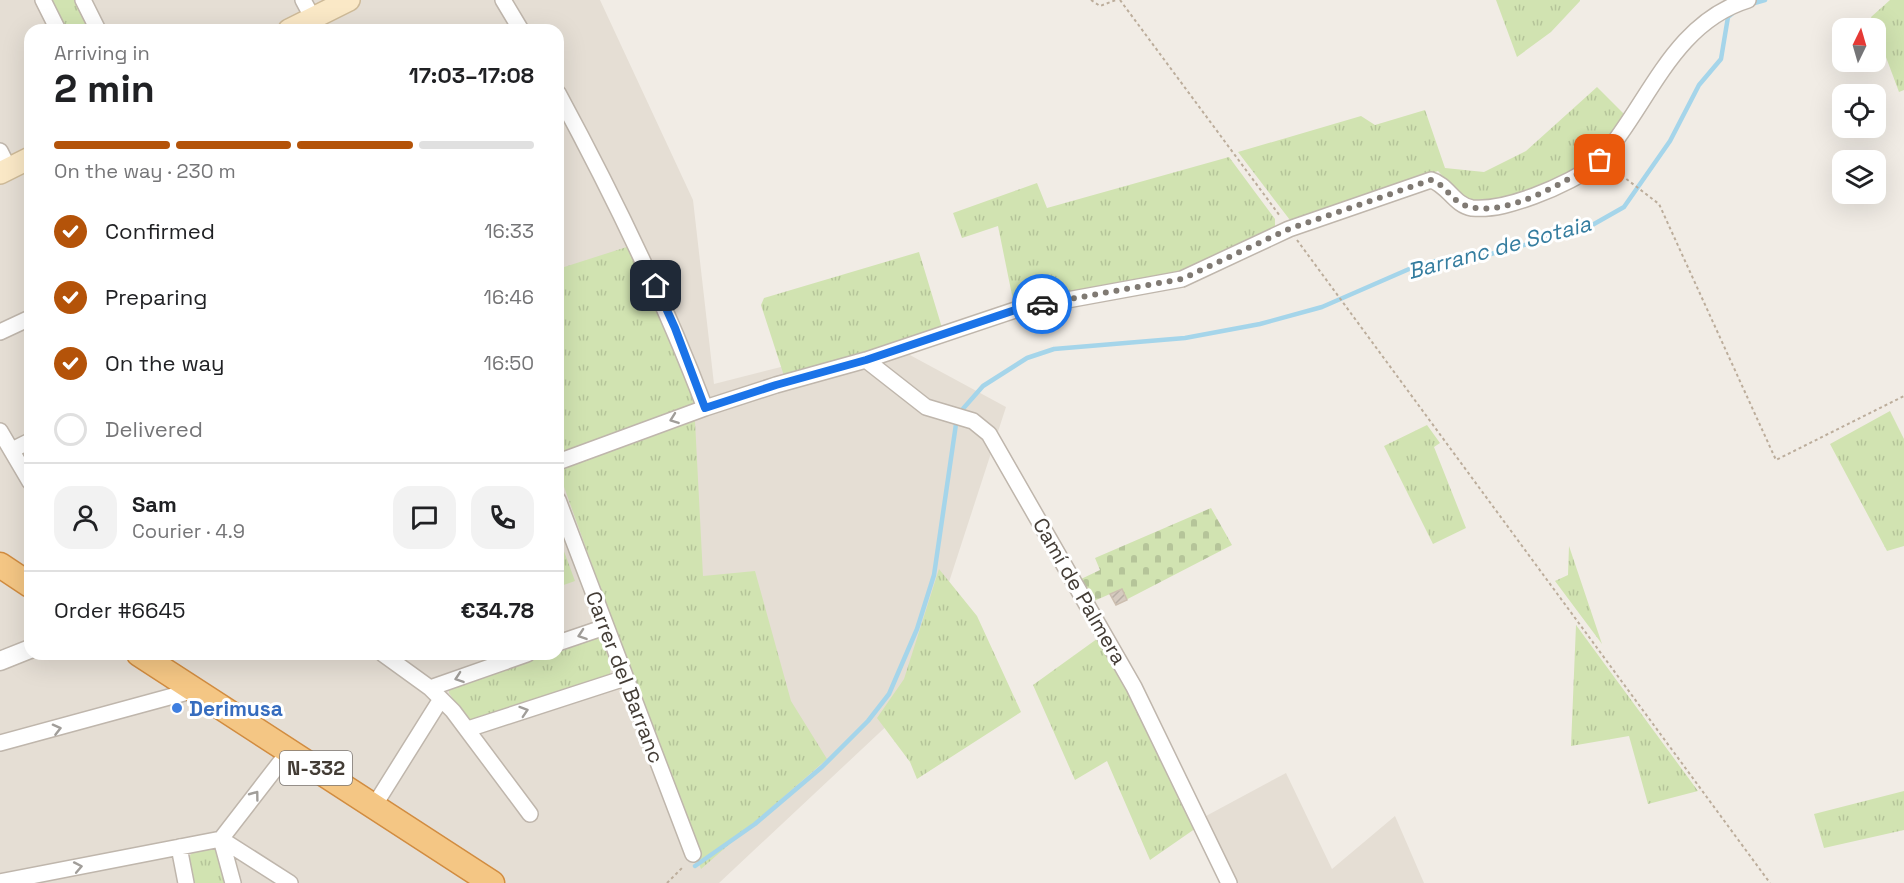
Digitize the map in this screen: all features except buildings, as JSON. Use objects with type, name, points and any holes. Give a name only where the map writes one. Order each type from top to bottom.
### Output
[{"type":"highway","points":[[0,565],[24,581]]},
{"type":"highway","name":"N-332","points":[[148,660],[492,883]]},
{"type":"main road","points":[[311,16],[349,0]]},
{"type":"main road","points":[[3,164],[24,159]]},
{"type":"street","points":[[43,0],[55,24]]},
{"type":"street","points":[[83,0],[95,24]]},
{"type":"street","points":[[503,0],[517,24]]},
{"type":"street","points":[[564,460],[705,408],[866,360],[1018,309],[1182,279],[1289,229],[1431,180],[1438,182],[1462,205],[1472,208],[1509,205],[1553,189],[1600,160],[1677,48],[1702,23],[1731,5],[1748,0]]},
{"type":"street","points":[[564,104],[627,224],[675,328],[705,408]]},
{"type":"street","points":[[0,332],[24,321]]},
{"type":"street","name":"Camí de Palmera","points":[[866,360],[926,407],[973,421],[989,434],[1134,687],[1229,883]]},
{"type":"street","points":[[0,431],[24,471]]},
{"type":"street","points":[[12,450],[24,444]]},
{"type":"street","name":"Carrer del Barranc","points":[[564,516],[693,854]]},
{"type":"street","points":[[564,641],[605,627]]},
{"type":"street","points":[[0,661],[24,651]]},
{"type":"street","points":[[391,660],[430,688],[441,699],[468,729],[530,814]]},
{"type":"street","points":[[430,688],[510,660]]},
{"type":"street","points":[[468,729],[625,678]]},
{"type":"street","points":[[0,743],[195,690]]},
{"type":"street","points":[[374,806],[441,699]]},
{"type":"street","points":[[0,882],[221,839],[289,751]]},
{"type":"street","points":[[221,839],[233,883]]},
{"type":"street","points":[[221,839],[290,883]]},
{"type":"street","points":[[179,847],[186,883]]},
{"type":"path","points":[[1091,0],[1100,6],[1118,0],[1347,307],[1770,883]]},
{"type":"path","points":[[1600,160],[1659,204],[1776,460],[1904,396]]},
{"type":"path","points":[[667,883],[693,854]]},
{"type":"shaded area","points":[[0,0],[600,0],[693,200],[714,384],[884,341],[1006,407],[909,705],[719,883],[0,883]]},
{"type":"shaded area","points":[[1286,773],[1332,869],[1395,816],[1424,883],[1221,883],[1193,823]]},
{"type":"green space","points":[[48,0],[76,0],[88,24],[61,24]]},
{"type":"green space","points":[[1496,0],[1580,1],[1551,32],[1517,57]]},
{"type":"green space","points":[[1890,0],[1904,0],[1904,90],[1899,92],[1886,57],[1886,18],[1871,17]]},
{"type":"green space","points":[[1597,87],[1630,120],[1591,159],[1539,191],[1491,205],[1464,199],[1438,171],[1293,224],[1238,152],[1361,116],[1375,125],[1425,110],[1445,168],[1484,172],[1526,151]]},
{"type":"green space","points":[[1229,157],[1275,219],[1275,231],[1189,273],[1143,284],[1013,300],[998,226],[962,238],[953,213],[1037,183],[1047,208]]},
{"type":"green space","points":[[633,245],[698,403],[564,455],[564,267]]},
{"type":"green space","points":[[919,252],[943,331],[785,379],[761,305],[764,298]]},
{"type":"green space","points":[[1890,411],[1904,439],[1904,546],[1887,551],[1830,444]]},
{"type":"green space","points":[[695,421],[703,576],[755,571],[791,701],[827,759],[701,869],[564,487],[564,468]]},
{"type":"green space","points":[[1427,425],[1440,443],[1434,447],[1466,528],[1433,544],[1384,446]]},
{"type":"green space","points":[[1211,508],[1232,545],[1116,605],[1110,594],[1094,601],[1081,579],[1100,570],[1095,558]]},
{"type":"green space","points":[[1569,546],[1602,644],[1555,581],[1568,575]]},
{"type":"green space","points":[[564,551],[575,581],[564,585]]},
{"type":"green space","points":[[939,569],[977,616],[1021,712],[917,779],[910,762],[877,718],[904,679]]},
{"type":"green space","points":[[1576,625],[1698,791],[1648,804],[1629,736],[1571,746]]},
{"type":"green space","points":[[596,636],[608,655],[609,677],[473,722],[466,718],[449,693],[449,687],[526,660],[564,660],[564,647]]},
{"type":"green space","points":[[1101,636],[1199,826],[1150,860],[1107,761],[1075,780],[1033,685]]},
{"type":"green space","points":[[1904,791],[1904,830],[1824,848],[1814,814]]},
{"type":"green space","points":[[216,848],[227,883],[192,883],[189,857],[192,853]]},
{"type":"waterway","name":"Barranc de Sotaia","points":[[1751,4],[1765,0]]},
{"type":"waterway","name":"Barranc de Sotaia","points":[[961,411],[983,386],[1027,358],[1054,349],[1185,338],[1260,324],[1322,307],[1416,266],[1452,257],[1487,255],[1587,228],[1624,207],[1670,141],[1699,85],[1721,59],[1728,17],[1733,13]]},
{"type":"waterway","name":"Barranc de Sotaia","points":[[695,866],[755,824],[822,767],[868,721],[889,694],[917,629],[934,575],[956,424]]},
{"type":"way so far","points":[[1042,304],[1182,279],[1289,229],[1431,180],[1438,182],[1462,205],[1472,208],[1509,205],[1553,189],[1600,160]]},
{"type":"place","name":"Derimusa","points":[[177,708]]},
{"type":"route","points":[[656,286],[675,328],[705,408],[866,360],[1018,309],[1042,304]]}]
